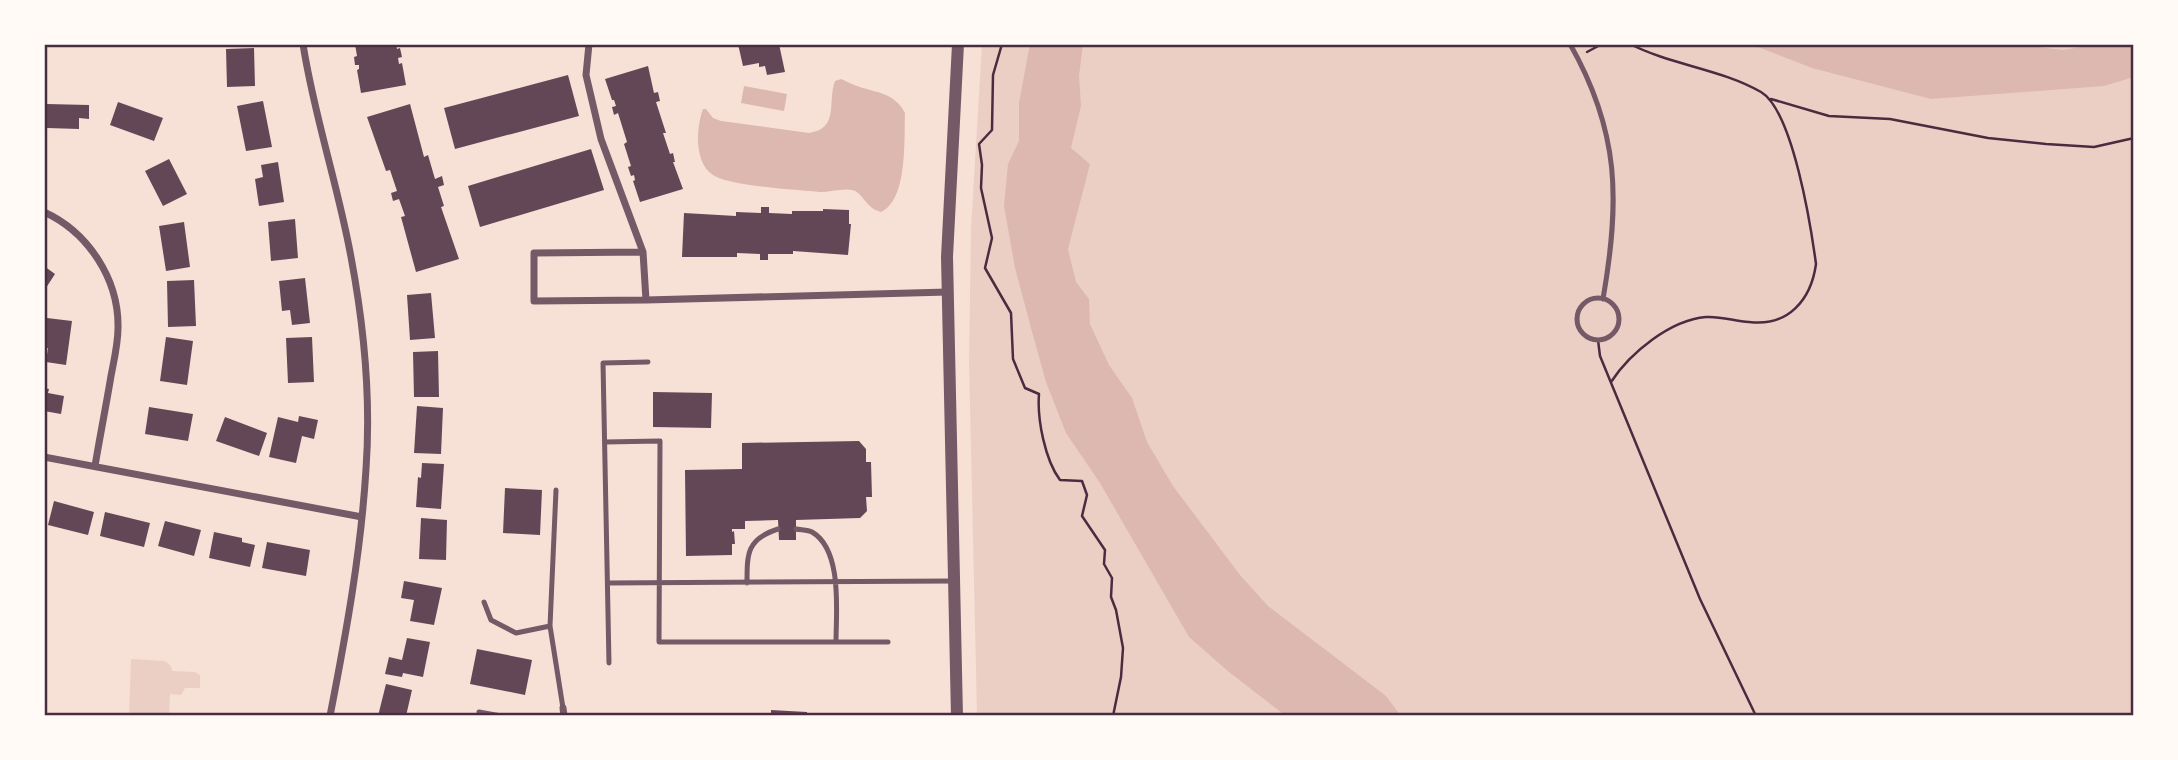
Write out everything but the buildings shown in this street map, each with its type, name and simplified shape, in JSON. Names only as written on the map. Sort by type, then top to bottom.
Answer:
[{"type":"street","points":[[303,44],[351,257],[360,318],[367,421],[367,467],[355,582],[330,716]]},
{"type":"street","points":[[589,44],[586,75],[601,139],[643,252],[646,300]]},
{"type":"street","points":[[957,716],[947,292],[958,44]]},
{"type":"street","points":[[44,212],[77,232],[89,246],[106,271],[118,313],[117,339],[95,466]]},
{"type":"street","points":[[643,252],[534,253],[534,301],[947,292]]},
{"type":"street","points":[[44,457],[362,517]]},
{"type":"lane","points":[[1570,44],[1594,91],[1610,145],[1614,191],[1613,236],[1603,299]]},
{"type":"lane","points":[[1603,299],[1615,308],[1618,322],[1611,335],[1598,340],[1586,337],[1577,326],[1578,310],[1588,300],[1603,299]]},
{"type":"lane","points":[[608,663],[603,363],[648,362]]},
{"type":"lane","points":[[605,442],[660,441],[659,642],[888,642]]},
{"type":"lane","points":[[556,490],[550,626],[564,712]]},
{"type":"lane","points":[[747,583],[747,554],[755,541],[779,529]]},
{"type":"lane","points":[[796,529],[812,532],[822,542],[832,560],[836,582],[836,642]]},
{"type":"lane","points":[[608,583],[954,581]]},
{"type":"lane","points":[[484,602],[491,620],[516,633],[550,626]]},
{"type":"lane","points":[[479,712],[501,716]]},
{"type":"path","points":[[1002,44],[993,75],[992,130],[979,144],[981,188],[992,238],[985,268],[1011,313],[1013,359],[1025,388],[1039,394],[1038,410],[1051,468],[1060,480],[1082,481],[1087,495],[1082,516],[1105,550],[1104,564],[1112,578],[1111,597],[1123,648],[1121,677],[1113,716]]},
{"type":"path","points":[[1577,57],[1602,44]]},
{"type":"path","points":[[1630,44],[1733,81],[1771,99],[1829,116],[1890,119],[1988,138],[2094,147],[2134,138]]},
{"type":"path","points":[[1611,382],[1645,346],[1684,323],[1704,317],[1768,322],[1784,318],[1808,294],[1816,264],[1800,175],[1780,113],[1771,99]]},
{"type":"path","points":[[1598,340],[1600,356],[1700,599],[1756,716]]},
{"type":"shaded area","points":[[982,44],[2134,44],[2134,716],[977,716],[969,362],[971,228]]},
{"type":"shaded area","points":[[1030,44],[1083,44],[1079,76],[1081,106],[1071,148],[1090,164],[1068,249],[1076,282],[1089,299],[1090,324],[1109,365],[1132,398],[1147,442],[1173,486],[1240,575],[1268,606],[1386,696],[1401,716],[1286,716],[1229,672],[1189,637],[1100,483],[1066,433],[1046,382],[1031,328],[1015,268],[1004,206],[1008,164],[1019,141],[1019,103]]},
{"type":"shaded area","points":[[1750,44],[2012,44],[2063,50],[2098,44],[2134,44],[2134,77],[2104,86],[1931,99],[1812,68]]},
{"type":"shaded area","points":[[841,79],[890,97],[905,113],[900,182],[890,205],[881,212],[871,207],[856,191],[845,189],[820,192],[748,185],[713,175],[702,162],[698,145],[703,109],[721,121],[809,133],[819,130],[829,120],[835,81]]},
{"type":"shaded area","points":[[744,86],[787,94],[784,111],[741,103]]},
{"type":"shaded area","points":[[131,659],[165,661],[172,671],[195,672],[200,675],[200,688],[185,688],[181,695],[170,694],[169,716],[129,716]]}]
